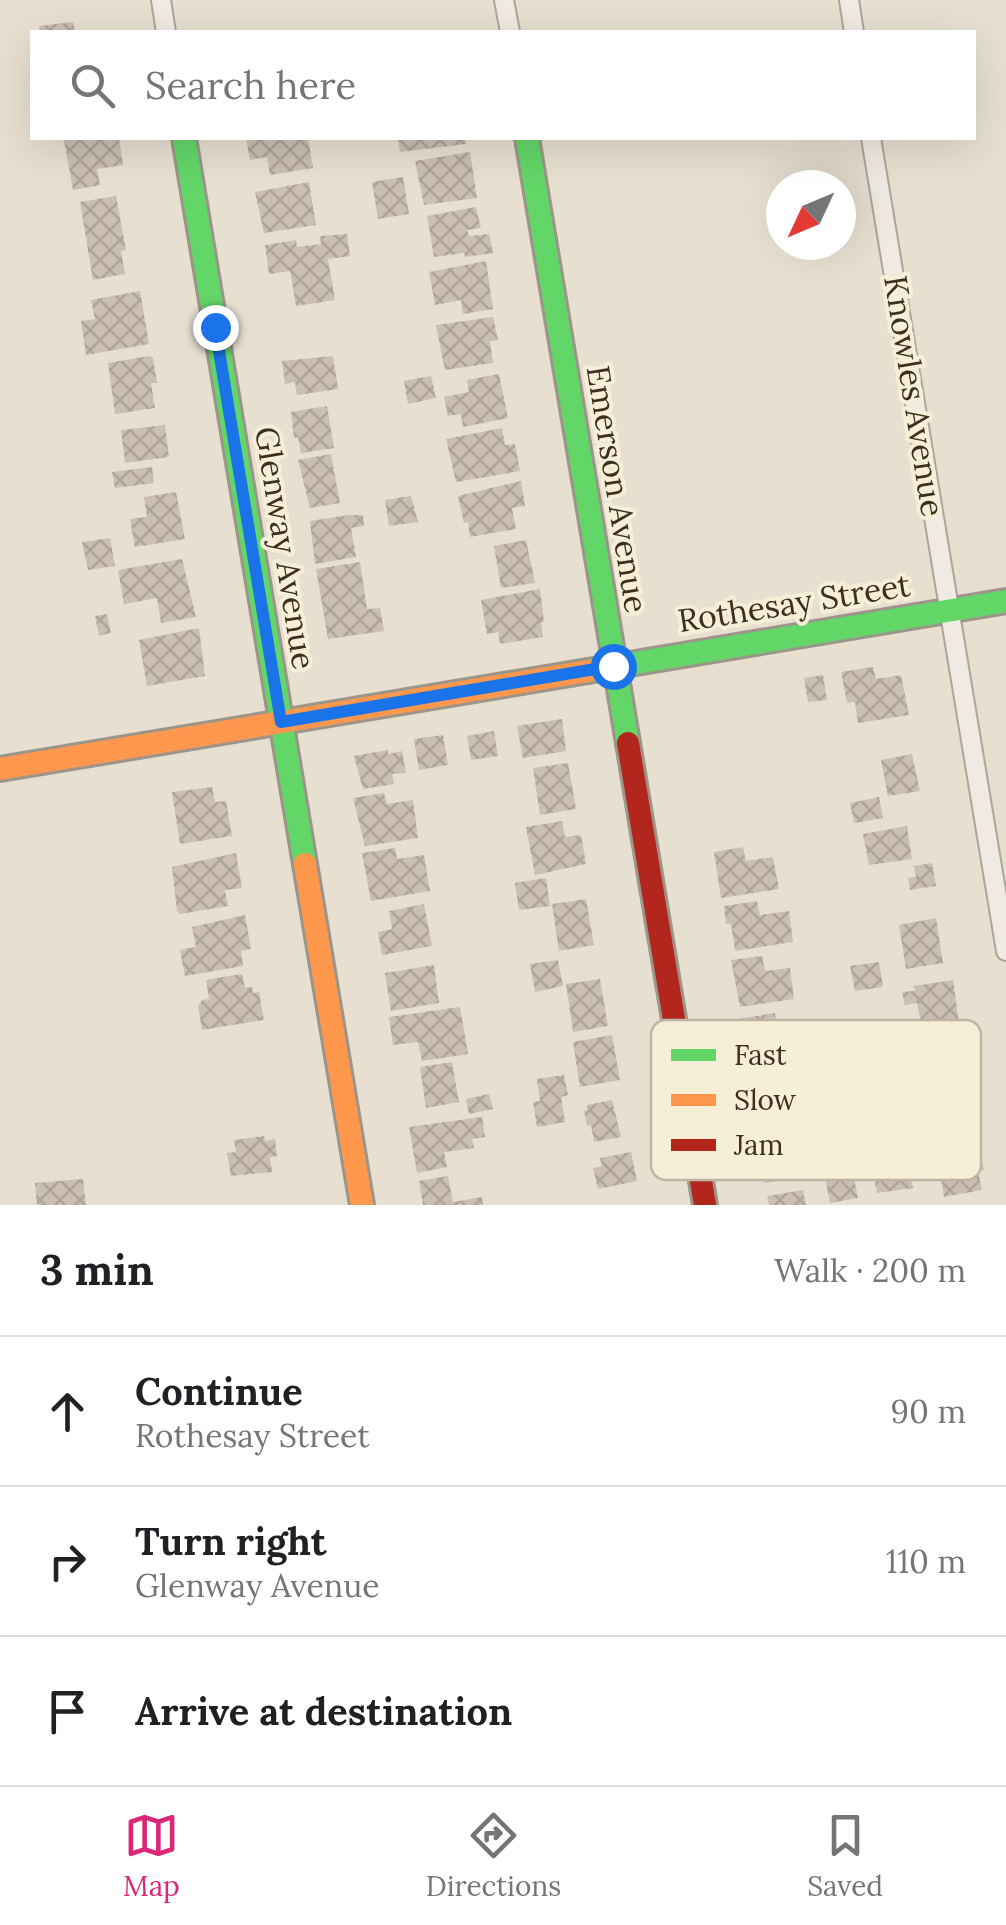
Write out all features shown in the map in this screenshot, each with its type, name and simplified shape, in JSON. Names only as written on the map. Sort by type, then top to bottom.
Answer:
[{"type":"street","points":[[161,0],[166,30]]},
{"type":"street","points":[[504,0],[510,30]]},
{"type":"street","points":[[849,0],[854,30]]},
{"type":"street","name":"Glenway Avenue","points":[[184,140],[362,1205]]},
{"type":"street","name":"Emerson Avenue","points":[[527,140],[673,1020]]},
{"type":"street","name":"Knowles Avenue","points":[[872,140],[1006,951]]},
{"type":"street","name":"Rothesay Street","points":[[0,768],[1006,602]]},
{"type":"street","name":"Emerson Avenue","points":[[700,1180],[704,1205]]},
{"type":"building","points":[[73,22],[75,30],[40,30],[39,26]]},
{"type":"building","points":[[64,140],[119,140],[123,165],[97,169],[100,185],[73,190]]},
{"type":"building","points":[[246,140],[308,140],[313,168],[270,175],[267,157],[250,160]]},
{"type":"building","points":[[398,140],[465,140],[466,144],[400,152]]},
{"type":"building","points":[[470,152],[477,198],[424,205],[415,161]]},
{"type":"building","points":[[403,177],[409,214],[378,219],[372,182]]},
{"type":"building","points":[[309,182],[316,225],[264,233],[255,192]]},
{"type":"building","points":[[116,196],[126,250],[121,251],[125,274],[93,280],[80,202]]},
{"type":"building","points":[[476,207],[481,228],[467,230],[469,236],[489,234],[493,253],[434,257],[427,216]]},
{"type":"building","points":[[347,234],[350,256],[328,259],[335,300],[296,306],[290,271],[269,274],[265,245],[296,240],[297,247],[321,244],[320,236]]},
{"type":"building","points":[[486,261],[493,309],[463,314],[461,300],[435,305],[429,272]]},
{"type":"building","points":[[140,291],[149,344],[86,355],[81,321],[95,319],[91,300]]},
{"type":"building","points":[[493,317],[498,340],[490,341],[493,363],[445,370],[436,325]]},
{"type":"building","points":[[333,356],[338,389],[297,395],[295,382],[285,384],[282,361]]},
{"type":"building","points":[[153,358],[157,383],[151,383],[155,408],[115,414],[108,363]]},
{"type":"building","points":[[499,374],[508,418],[463,427],[461,414],[448,416],[444,397],[469,392],[467,380]]},
{"type":"building","points":[[431,376],[436,398],[408,404],[404,381]]},
{"type":"building","points":[[327,406],[334,448],[301,453],[298,437],[294,438],[291,412]]},
{"type":"building","points":[[165,425],[169,457],[125,463],[121,430]]},
{"type":"building","points":[[502,428],[505,445],[515,444],[520,471],[456,482],[446,439]]},
{"type":"building","points":[[331,454],[340,503],[310,508],[298,460]]},
{"type":"building","points":[[152,467],[154,483],[115,488],[112,472]]},
{"type":"building","points":[[521,481],[525,506],[512,508],[516,529],[470,537],[458,496]]},
{"type":"building","points":[[176,492],[185,539],[135,547],[130,519],[147,517],[144,497]]},
{"type":"building","points":[[411,496],[418,522],[389,526],[385,500]]},
{"type":"building","points":[[363,515],[364,526],[351,528],[356,557],[315,564],[310,521]]},
{"type":"building","points":[[110,538],[115,566],[88,570],[82,542]]},
{"type":"building","points":[[526,540],[535,583],[501,588],[494,546]]},
{"type":"building","points":[[182,559],[196,617],[161,623],[157,598],[124,604],[118,570]]},
{"type":"building","points":[[360,562],[367,609],[380,608],[384,631],[328,639],[316,569]]},
{"type":"building","points":[[540,589],[543,637],[500,644],[498,632],[487,634],[481,600]]},
{"type":"building","points":[[107,614],[111,633],[99,636],[95,616]]},
{"type":"building","points":[[199,628],[205,676],[147,686],[139,640]]},
{"type":"building","points":[[873,667],[876,679],[901,675],[909,715],[858,723],[855,702],[847,703],[841,672]]},
{"type":"building","points":[[823,675],[827,700],[808,702],[804,678]]},
{"type":"building","points":[[562,719],[566,751],[523,758],[517,726]]},
{"type":"building","points":[[494,731],[498,756],[471,760],[467,736]]},
{"type":"building","points":[[443,735],[448,765],[419,770],[414,739]]},
{"type":"building","points":[[388,750],[388,754],[402,751],[406,773],[392,774],[394,784],[363,789],[354,756]]},
{"type":"building","points":[[912,754],[920,791],[888,796],[881,760]]},
{"type":"building","points":[[568,763],[576,809],[540,815],[533,768]]},
{"type":"building","points":[[212,787],[215,802],[226,801],[232,836],[180,844],[172,792]]},
{"type":"building","points":[[384,793],[387,804],[413,800],[418,838],[365,846],[353,798]]},
{"type":"building","points":[[879,797],[883,818],[854,823],[850,803]]},
{"type":"building","points":[[562,821],[565,837],[581,835],[586,864],[535,875],[526,827]]},
{"type":"building","points":[[907,826],[912,859],[869,865],[863,834]]},
{"type":"building","points":[[743,847],[746,861],[773,857],[779,889],[721,898],[714,852]]},
{"type":"building","points":[[395,848],[397,859],[424,855],[430,891],[371,901],[362,853]]},
{"type":"building","points":[[236,853],[242,888],[225,890],[228,906],[180,914],[172,867]]},
{"type":"building","points":[[932,863],[936,886],[910,890],[908,878],[916,877],[914,866]]},
{"type":"building","points":[[546,878],[550,906],[519,910],[515,883]]},
{"type":"building","points":[[586,899],[594,945],[559,951],[552,904]]},
{"type":"building","points":[[757,901],[760,915],[789,911],[793,942],[735,951],[724,906]]},
{"type":"building","points":[[424,904],[432,946],[382,955],[378,932],[392,929],[389,911]]},
{"type":"building","points":[[245,915],[251,949],[241,951],[243,966],[185,976],[180,950],[196,947],[192,927]]},
{"type":"building","points":[[936,918],[943,963],[906,969],[899,925]]},
{"type":"building","points":[[762,956],[765,971],[790,968],[794,999],[740,1007],[731,960]]},
{"type":"building","points":[[558,960],[563,986],[535,992],[530,964]]},
{"type":"building","points":[[879,962],[883,987],[855,991],[850,966]]},
{"type":"building","points":[[434,965],[439,1003],[391,1011],[385,973]]},
{"type":"building","points":[[242,974],[245,988],[259,992],[264,1020],[202,1030],[198,1006],[209,999],[206,980]]},
{"type":"building","points":[[600,979],[608,1026],[573,1032],[566,984]]},
{"type":"building","points":[[953,980],[959,1020],[920,1020],[917,1003],[905,1005],[902,992],[915,991],[914,986]]},
{"type":"building","points":[[460,1007],[468,1054],[422,1061],[418,1042],[393,1045],[389,1017]]},
{"type":"building","points":[[775,1013],[776,1020],[738,1020]]},
{"type":"building","points":[[612,1035],[620,1080],[580,1087],[573,1042]]},
{"type":"building","points":[[452,1062],[459,1102],[426,1108],[420,1067]]},
{"type":"building","points":[[564,1075],[568,1095],[561,1097],[565,1122],[537,1127],[533,1102],[540,1101],[537,1079]]},
{"type":"building","points":[[489,1094],[493,1109],[469,1114],[466,1099]]},
{"type":"building","points":[[612,1100],[621,1137],[594,1142],[584,1111],[588,1110],[587,1105]]},
{"type":"building","points":[[482,1117],[485,1137],[472,1139],[474,1148],[444,1152],[447,1167],[417,1173],[409,1127]]},
{"type":"building","points":[[264,1136],[265,1141],[275,1139],[277,1156],[270,1157],[272,1172],[231,1176],[227,1153],[236,1152],[234,1140]]},
{"type":"building","points":[[631,1152],[637,1181],[598,1189],[593,1168],[602,1166],[600,1158]]},
{"type":"building","points":[[448,1176],[453,1202],[482,1197],[483,1205],[423,1205],[419,1181]]},
{"type":"building","points":[[83,1179],[86,1205],[37,1205],[35,1183]]},
{"type":"building","points":[[826,1180],[854,1180],[858,1198],[830,1203]]},
{"type":"building","points":[[874,1180],[911,1180],[913,1188],[877,1193]]},
{"type":"building","points":[[941,1180],[980,1180],[982,1190],[944,1197]]},
{"type":"building","points":[[803,1190],[806,1205],[769,1205],[767,1196]]},
{"type":"traffic: fast","points":[[184,140],[305,864]]},
{"type":"traffic: fast","points":[[527,140],[628,743]]},
{"type":"traffic: fast","points":[[588,671],[1006,601]]},
{"type":"traffic: slow","points":[[0,769],[588,671]]},
{"type":"traffic: slow","points":[[305,864],[362,1205]]},
{"type":"traffic: jam","points":[[628,743],[674,1020]]},
{"type":"traffic: jam","points":[[701,1180],[705,1205]]},
{"type":"route","points":[[215,327],[281,722],[613,666]]}]
